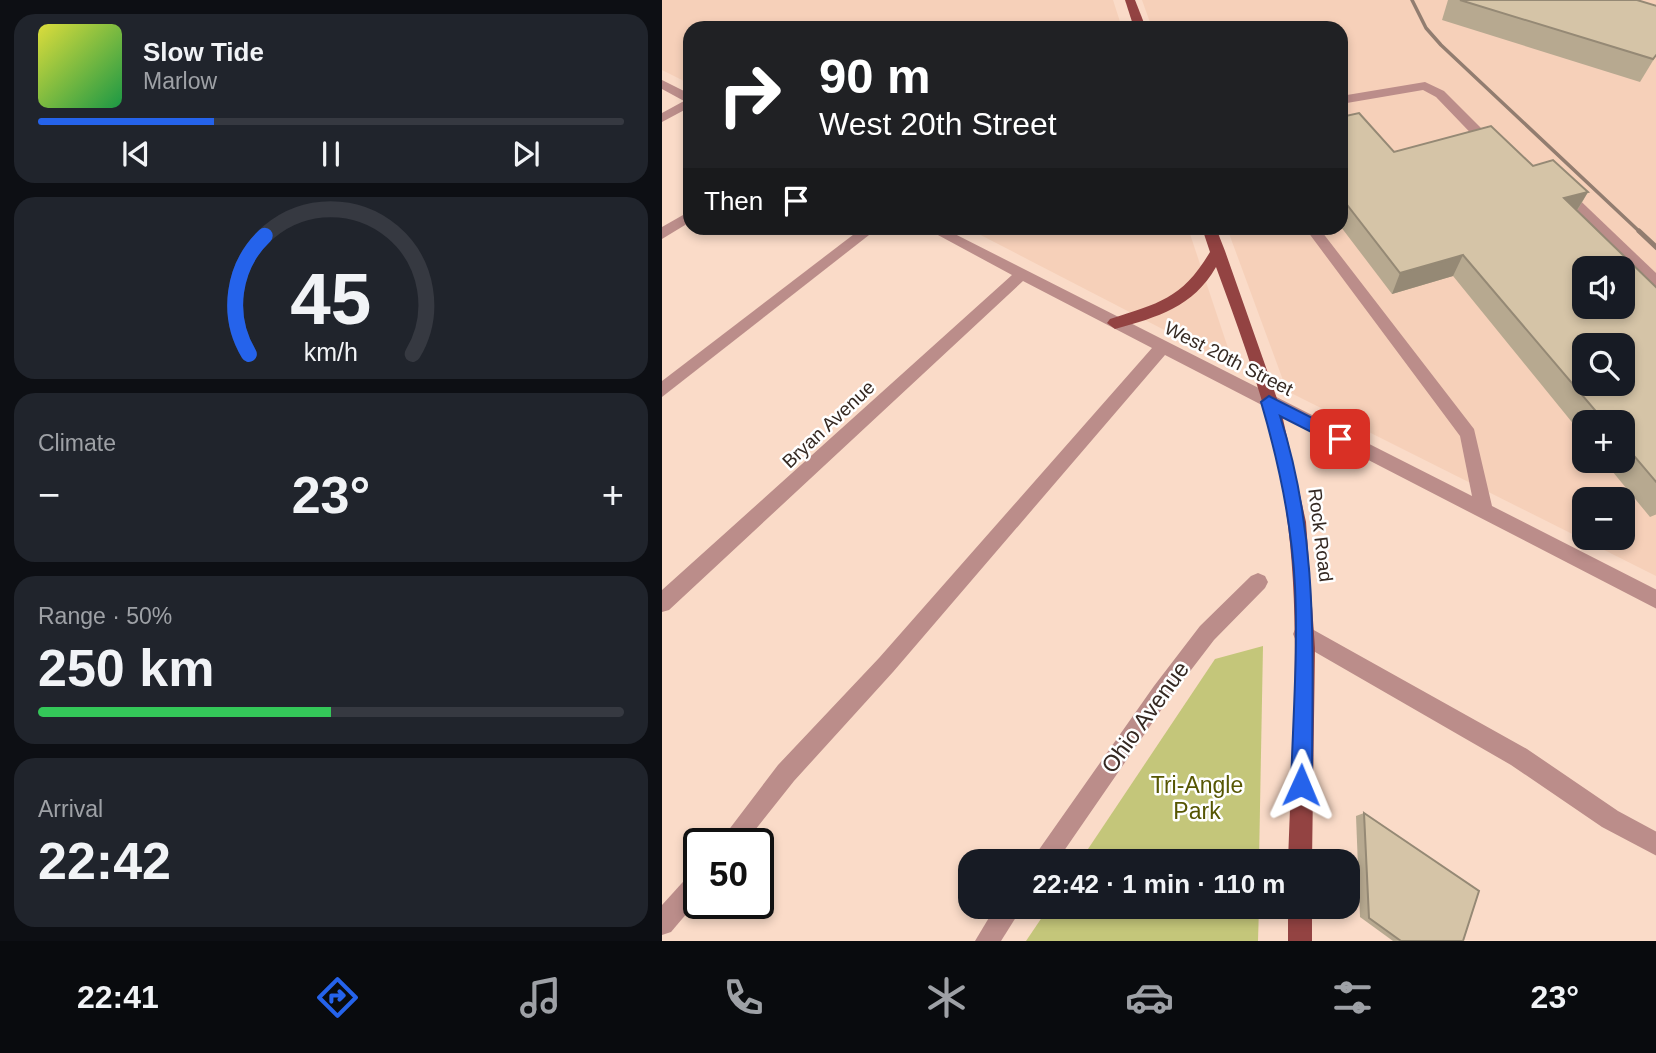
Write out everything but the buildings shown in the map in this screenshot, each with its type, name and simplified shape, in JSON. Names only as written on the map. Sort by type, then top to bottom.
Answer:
[{"type":"main road","points":[[1130,0],[1138,21]]},
{"type":"main road","name":"Rock Road","points":[[1212,235],[1269,402],[1284,453],[1297,520],[1304,588],[1300,849]]},
{"type":"main road","points":[[1115,323],[1158,312],[1184,299],[1202,281],[1218,251]]},
{"type":"main road","points":[[1300,919],[1300,941]]},
{"type":"street","points":[[662,84],[683,97]]},
{"type":"street","points":[[1348,99],[1425,86],[1440,94],[1503,155]]},
{"type":"street","points":[[662,118],[683,105]]},
{"type":"street","points":[[1553,182],[1657,283]]},
{"type":"street","points":[[662,234],[683,220]]},
{"type":"street","points":[[662,390],[862,235]]},
{"type":"street","name":"West 20th Street","points":[[945,235],[1657,600]]},
{"type":"street","points":[[1317,235],[1468,434],[1484,513]]},
{"type":"street","name":"Bryan Avenue","points":[[662,603],[1021,275]]},
{"type":"street","points":[[742,828],[786,773],[886,665],[1162,347]]},
{"type":"street","name":"Ohio Avenue","points":[[1052,849],[1207,633],[1258,582]]},
{"type":"street","points":[[1303,634],[1519,757],[1610,819],[1657,845]]},
{"type":"street","points":[[662,923],[683,899]]},
{"type":"street","points":[[987,941],[1002,919]]},
{"type":"shaded area","points":[[662,0],[1113,0],[1120,21],[683,21],[683,80],[662,70]]},
{"type":"shaded area","points":[[1142,0],[1656,0],[1656,576],[1604,550],[1635,550],[1635,487],[1572,487],[1572,534],[1287,391],[1230,235],[1348,235],[1348,21],[1150,21]]},
{"type":"shaded area","points":[[981,235],[1190,235],[1234,366]]},
{"type":"green space","name":"Tri-Angle Park","points":[[1263,646],[1259,849],[1088,849],[1215,659]]},
{"type":"green space","points":[[1041,919],[1259,919],[1258,941],[1026,941]]},
{"type":"railway","points":[[1412,0],[1426,28],[1441,45],[1641,233]]},
{"type":"railway","points":[[1639,231],[1657,248]]},
{"type":"route","points":[[1301,785],[1304,588],[1297,520],[1284,453],[1269,402],[1340,439]]}]
